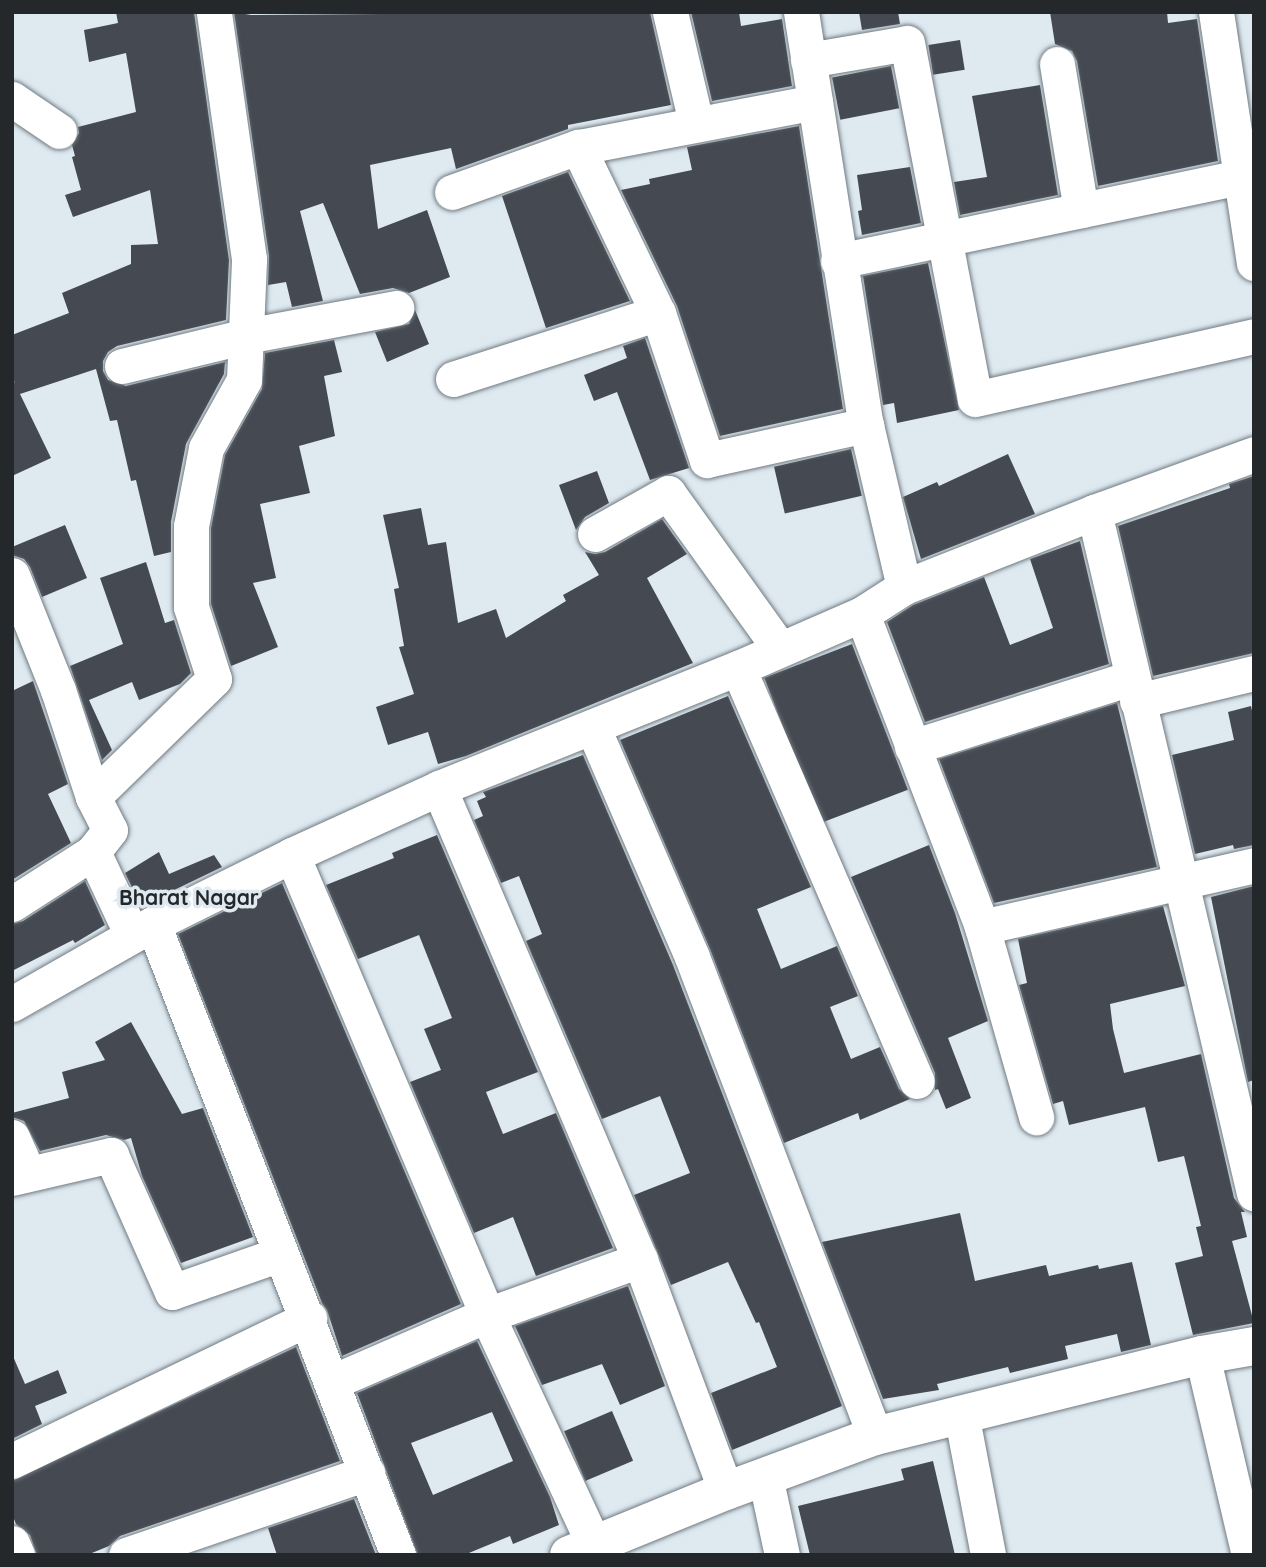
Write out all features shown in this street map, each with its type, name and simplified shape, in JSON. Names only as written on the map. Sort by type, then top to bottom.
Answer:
[{"type":"street","points":[[93,797],[214,679],[191,607],[191,526],[206,448],[244,380],[249,259],[215,12]]},
{"type":"street","points":[[670,12],[696,123]]},
{"type":"street","points":[[801,12],[838,261],[866,425],[904,587]]},
{"type":"street","points":[[1216,12],[1254,263]]},
{"type":"street","points":[[808,61],[907,43],[975,399],[1254,336]]},
{"type":"street","points":[[1057,64],[1081,210]]},
{"type":"street","points":[[12,99],[59,131]]},
{"type":"street","points":[[452,192],[578,147],[816,102]]},
{"type":"street","points":[[578,147],[658,313],[708,460]]},
{"type":"street","points":[[838,261],[1241,177]]},
{"type":"street","points":[[122,366],[246,336],[396,308]]},
{"type":"street","points":[[453,379],[658,313]]},
{"type":"street","points":[[595,534],[668,493],[708,460],[866,425]]},
{"type":"street","points":[[12,1004],[143,929],[292,855],[439,788],[738,668],[862,614],[904,587],[1094,512],[1254,454]]},
{"type":"street","points":[[668,493],[779,649]]},
{"type":"street","points":[[1094,512],[1254,1193]]},
{"type":"street","points":[[12,575],[58,690],[93,797],[110,830],[93,852],[12,904]]},
{"type":"street","points":[[862,614],[982,927],[1037,1116]]},
{"type":"street","points":[[738,668],[917,1081]]},
{"type":"street","points":[[912,747],[1134,690],[1254,673]]},
{"type":"street","points":[[593,728],[692,957],[875,1436]]},
{"type":"street","points":[[439,788],[640,1260],[726,1491]]},
{"type":"street","points":[[93,852],[143,929],[309,1318],[398,1555]]},
{"type":"street","points":[[292,855],[588,1551],[726,1491],[875,1436],[1202,1355],[1254,1346]]},
{"type":"street","points":[[982,927],[1254,865]]},
{"type":"street","points":[[12,1137],[20,1175],[111,1155],[172,1292],[280,1254]]},
{"type":"street","points":[[332,1382],[487,1315],[640,1260]]},
{"type":"street","points":[[12,1461],[309,1318]]},
{"type":"street","points":[[1202,1355],[1249,1555]]},
{"type":"street","points":[[961,1413],[988,1555]]},
{"type":"street","points":[[126,1555],[367,1473]]},
{"type":"street","points":[[765,1476],[782,1555]]},
{"type":"street","points":[[12,1542],[17,1555]]},
{"type":"building","points":[[116,12],[194,12],[229,260],[226,320],[117,346],[108,352],[103,361],[103,371],[108,380],[126,386],[225,362],[224,374],[186,444],[171,522],[171,552],[154,556],[136,480],[131,481],[117,420],[110,421],[96,369],[20,394],[51,458],[12,476],[12,377],[15,384],[12,374],[12,335],[69,313],[62,293],[131,264],[131,245],[158,244],[150,190],[73,217],[65,195],[81,190],[72,157],[75,156],[72,145],[79,133],[78,127],[136,112],[126,53],[89,62],[84,30],[118,23]]},
{"type":"building","points":[[234,12],[251,15],[650,12],[671,105],[568,125],[568,129],[456,169],[451,148],[370,165],[378,229],[427,210],[450,277],[409,293],[393,288],[360,294],[323,203],[300,211],[323,301],[292,307],[286,282],[268,285],[269,256]]},
{"type":"building","points":[[691,12],[739,12],[741,26],[782,19],[792,86],[712,101]]},
{"type":"building","points":[[859,12],[898,12],[900,24],[862,30]]},
{"type":"building","points":[[1050,12],[1167,12],[1168,23],[1197,19],[1218,161],[1098,186],[1077,61],[1072,51],[1055,44]]},
{"type":"building","points":[[960,40],[965,70],[933,75],[928,45]]},
{"type":"building","points":[[891,66],[899,108],[840,120],[832,77]]},
{"type":"building","points":[[1040,85],[1058,195],[960,215],[954,182],[987,177],[972,96]]},
{"type":"building","points":[[799,126],[843,409],[720,436],[677,306],[621,190],[650,184],[649,179],[692,170],[687,147]]},
{"type":"building","points":[[910,167],[921,223],[862,235],[857,175]]},
{"type":"building","points":[[568,172],[630,301],[546,328],[502,196]]},
{"type":"building","points":[[928,263],[959,410],[897,423],[894,403],[883,405],[863,276]]},
{"type":"building","points":[[415,310],[429,344],[387,362],[375,332],[409,324]]},
{"type":"building","points":[[645,338],[689,468],[650,480],[617,392],[594,401],[584,375],[627,358],[623,346]]},
{"type":"building","points":[[334,340],[342,372],[324,376],[335,436],[299,446],[310,493],[260,504],[276,578],[253,583],[278,647],[231,666],[211,604],[211,528],[225,455],[262,389],[265,353]]},
{"type":"building","points":[[851,449],[862,496],[785,514],[774,467]]},
{"type":"building","points":[[1008,454],[1035,514],[921,559],[903,497],[937,482],[939,486]]},
{"type":"building","points":[[597,471],[609,503],[585,517],[576,530],[559,485]]},
{"type":"building","points":[[1254,476],[1254,653],[1153,676],[1118,526],[1230,488],[1229,484]]},
{"type":"building","points":[[421,508],[428,545],[446,542],[458,623],[496,609],[506,638],[566,601],[563,595],[599,575],[585,552],[605,552],[662,519],[687,554],[647,578],[693,663],[466,756],[438,764],[428,732],[388,745],[376,707],[414,694],[399,647],[404,646],[394,589],[399,588],[383,515]]},
{"type":"building","points":[[65,525],[87,578],[42,597],[30,567],[24,559],[12,555],[12,547]]},
{"type":"building","points":[[1080,541],[1109,664],[925,722],[887,622],[913,605],[984,577],[1010,645],[1053,628],[1030,559]]},
{"type":"building","points":[[146,562],[165,623],[174,620],[191,673],[180,684],[139,700],[132,682],[89,700],[112,750],[102,760],[70,666],[123,644],[100,578]]},
{"type":"building","points":[[852,644],[908,790],[820,823],[764,678]]},
{"type":"building","points":[[33,681],[68,784],[48,794],[71,843],[12,880],[12,691]]},
{"type":"building","points":[[728,696],[811,887],[757,909],[781,969],[837,946],[858,996],[830,1007],[851,1059],[880,1047],[899,1089],[910,1099],[860,1120],[858,1113],[784,1143],[710,949],[620,740]]},
{"type":"building","points":[[1117,703],[1157,867],[994,903],[939,759]]},
{"type":"building","points":[[1251,706],[1254,720],[1254,845],[1234,849],[1233,845],[1195,854],[1172,755],[1234,740],[1228,712]]},
{"type":"building","points":[[583,755],[673,965],[842,1406],[732,1450],[711,1393],[777,1367],[759,1322],[756,1323],[728,1262],[671,1285],[634,1195],[690,1173],[660,1096],[602,1119],[526,941],[542,934],[519,876],[501,883],[474,820],[483,816],[477,801],[486,797],[483,792]]},
{"type":"building","points":[[437,835],[538,1072],[486,1092],[503,1134],[556,1113],[613,1248],[536,1276],[513,1217],[474,1233],[410,1082],[441,1070],[424,1029],[452,1018],[419,935],[358,959],[326,885],[394,858],[392,853]]},
{"type":"building","points":[[929,845],[955,913],[988,1021],[948,1038],[971,1098],[946,1109],[938,1089],[935,1090],[935,1073],[851,877]]},
{"type":"building","points":[[159,852],[169,874],[214,855],[222,867],[141,906],[125,873]]},
{"type":"building","points":[[85,881],[105,925],[75,943],[73,940],[12,971],[12,924],[23,921]]},
{"type":"building","points":[[282,883],[461,1304],[342,1356],[327,1310],[178,934]]},
{"type":"building","points":[[1254,886],[1254,1080],[1248,1082],[1211,897]]},
{"type":"building","points":[[1163,906],[1185,986],[1110,1004],[1113,1029],[1124,1073],[1201,1054],[1234,1198],[1245,1212],[1241,1212],[1247,1237],[1232,1241],[1254,1323],[1193,1335],[1175,1263],[1203,1256],[1196,1227],[1201,1226],[1184,1156],[1158,1162],[1145,1107],[1069,1125],[1063,1101],[1053,1104],[1019,985],[1027,983],[1018,939]]},
{"type":"building","points":[[131,1022],[182,1114],[203,1108],[253,1237],[181,1263],[142,1176],[131,1138],[124,1140],[106,1135],[40,1151],[24,1121],[12,1117],[12,1113],[69,1098],[62,1072],[105,1060],[95,1042]]},
{"type":"building","points":[[960,1213],[975,1281],[1046,1265],[1049,1276],[1098,1265],[1099,1269],[1132,1262],[1151,1345],[1121,1352],[1117,1334],[1065,1346],[1068,1359],[1010,1373],[1008,1367],[937,1384],[939,1390],[883,1399],[822,1242]]},
{"type":"building","points":[[628,1286],[665,1386],[620,1405],[602,1364],[542,1385],[515,1326]]},
{"type":"building","points":[[477,1341],[550,1497],[559,1525],[513,1544],[510,1536],[464,1555],[418,1555],[357,1393]],"holes":[[[492,1412],[513,1461],[433,1495],[411,1443]]]},
{"type":"building","points":[[296,1347],[340,1461],[120,1536],[109,1546],[87,1555],[37,1555],[30,1535],[16,1524],[12,1514],[12,1481]]},
{"type":"building","points":[[12,1354],[25,1384],[58,1370],[67,1393],[35,1406],[42,1424],[12,1439]]},
{"type":"building","points":[[612,1411],[633,1461],[585,1481],[564,1431]]},
{"type":"building","points":[[933,1461],[955,1555],[810,1555],[798,1506],[904,1480],[901,1469]]},
{"type":"building","points":[[354,1499],[376,1555],[277,1555],[268,1528]]},
{"type":"district","name":"Bharat Nagar","points":[[189,897]]}]
